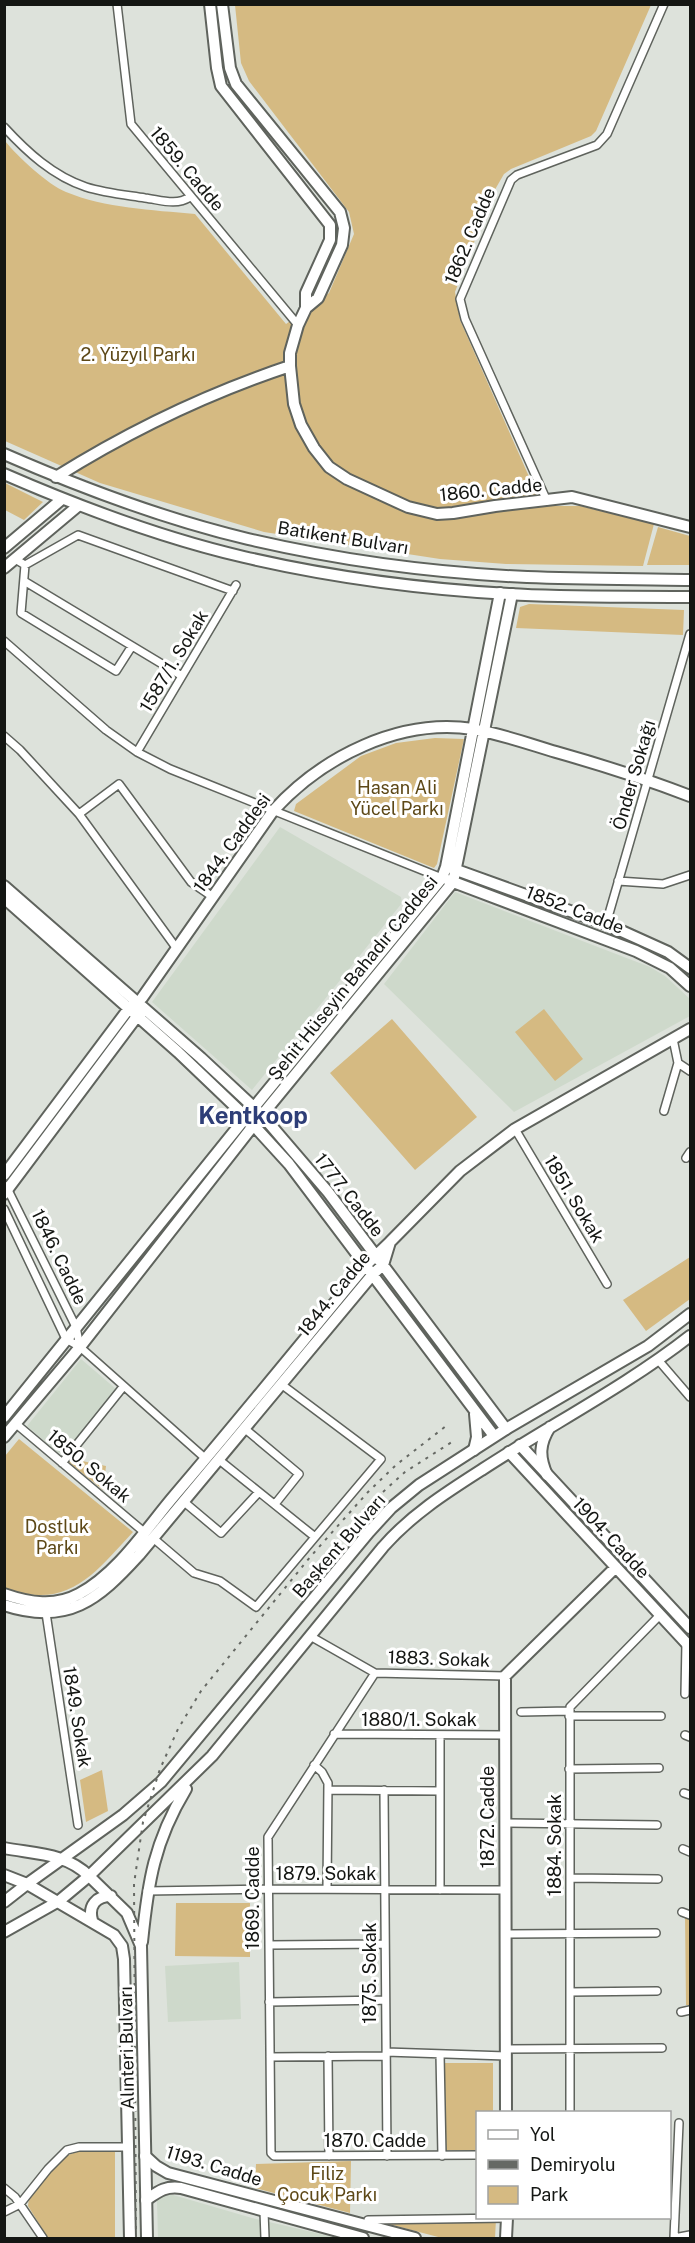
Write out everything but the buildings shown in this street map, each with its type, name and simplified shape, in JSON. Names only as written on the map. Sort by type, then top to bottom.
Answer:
[{"type":"main road","name":"1860. Cadde","points":[[210,4],[221,86],[330,225],[330,240],[306,293],[306,308]]},
{"type":"main road","name":"1860. Cadde","points":[[222,4],[230,68],[236,84],[342,217],[345,233],[342,245],[318,298],[306,308],[298,325],[293,339],[290,366],[294,404],[307,437],[329,467],[347,479],[408,507],[437,514],[561,498],[583,499],[690,526]]},
{"type":"main road","points":[[56,477],[101,448],[158,418],[238,384],[290,366]]},
{"type":"main road","name":"Batıkent Bulvarı","points":[[4,454],[86,489],[177,519],[248,539],[317,553],[397,565],[495,574],[690,580]]},
{"type":"main road","name":"Batıkent Bulvarı","points":[[4,474],[78,506],[170,537],[244,557],[314,571],[395,583],[506,594],[690,597]]},
{"type":"main road","points":[[4,548],[62,499]]},
{"type":"main road","points":[[4,568],[20,562],[60,520],[78,506]]},
{"type":"main road","name":"Şehit Hüseyin Bahadır Caddesi","points":[[5,1416],[246,1117],[258,1111],[453,882],[452,869],[506,594]]},
{"type":"main road","name":"1844. Caddesi","points":[[137,1006],[273,811],[304,782],[371,743],[398,734],[430,728],[479,730],[648,780],[690,796]]},
{"type":"main road","name":"Şehit Hüseyin Bahadır Caddesi","points":[[4,1437],[80,1347],[254,1126],[258,1111],[442,878],[452,869]]},
{"type":"main road","name":"1852. Cadde","points":[[452,869],[606,924],[668,952],[690,968]]},
{"type":"main road","name":"1852. Cadde","points":[[442,878],[636,951],[666,966],[690,986]]},
{"type":"main road","name":"1777. Cadde","points":[[4,886],[258,1111],[320,1182],[519,1445]]},
{"type":"main road","name":"1777. Cadde","points":[[4,898],[137,1006],[178,1052],[246,1117],[302,1179],[494,1436]]},
{"type":"main road","points":[[4,1175],[137,1006]]},
{"type":"main road","points":[[6,1189],[137,1006]]},
{"type":"main road","points":[[515,1129],[690,1029]]},
{"type":"main road","name":"1844. Cadde","points":[[4,1605],[27,1612],[46,1614],[63,1611],[78,1606],[122,1574],[148,1535],[212,1461],[369,1269],[379,1260],[390,1242],[460,1171],[515,1129]]},
{"type":"main road","name":"1844. Cadde","points":[[4,1594],[40,1603],[56,1602],[73,1596],[105,1575],[183,1501],[212,1461],[244,1428],[281,1384],[369,1269]]},
{"type":"main road","name":"Başkent Bulvarı","points":[[27,1884],[129,1811],[173,1769],[391,1508],[419,1485],[494,1436],[648,1346],[690,1314]]},
{"type":"main road","name":"Başkent Bulvarı","points":[[58,1901],[90,1876],[195,1775],[243,1720],[383,1547],[411,1518],[508,1452],[659,1360],[690,1336]]},
{"type":"main road","points":[[474,1410],[477,1437],[474,1450]]},
{"type":"main road","points":[[547,1475],[540,1451],[551,1426]]},
{"type":"main road","name":"1904. Cadde","points":[[494,1436],[688,1644]]},
{"type":"main road","name":"1904. Cadde","points":[[519,1445],[690,1628]]},
{"type":"main road","points":[[505,1676],[616,1567]]},
{"type":"main road","name":"1872. Cadde","points":[[505,1676],[506,2111]]},
{"type":"main road","points":[[141,1949],[151,1869],[162,1835],[195,1775]]},
{"type":"main road","points":[[4,1848],[62,1857]]},
{"type":"main road","name":"Alınteri Bulvarı","points":[[62,1857],[90,1876],[130,1917],[141,1949],[147,2238]]},
{"type":"main road","name":"Alınteri Bulvarı","points":[[4,1875],[27,1884],[92,1920],[119,1940],[123,1952],[129,2238]]},
{"type":"main road","points":[[4,1902],[27,1884]]},
{"type":"main road","points":[[92,1920],[90,1913],[95,1902],[100,1897],[111,1896]]},
{"type":"main road","points":[[4,1932],[58,1901]]},
{"type":"main road","name":"1193. Cadde","points":[[145,2156],[168,2173],[415,2238]]},
{"type":"main road","name":"1193. Cadde","points":[[146,2200],[162,2188],[170,2187],[363,2238]]},
{"type":"main road","points":[[506,2238],[507,2219]]},
{"type":"street","name":"1859. Cadde","points":[[117,4],[131,124],[298,325]]},
{"type":"street","name":"1862. Cadde","points":[[547,501],[465,319],[460,299],[511,180],[517,175],[597,145],[607,134],[664,4]]},
{"type":"street","points":[[4,127],[20,144],[45,164],[86,187],[173,202],[190,197]]},
{"type":"street","points":[[51,509],[62,510],[63,515],[60,520]]},
{"type":"street","name":"1587/1. Sokak","points":[[20,562],[78,535],[234,588],[137,752]]},
{"type":"street","points":[[20,562],[24,581],[21,613],[116,671],[132,646]]},
{"type":"street","points":[[24,581],[182,676]]},
{"type":"street","name":"Önder Sokağı","points":[[606,924],[690,634]]},
{"type":"street","points":[[4,641],[106,730],[137,752],[170,769],[442,878]]},
{"type":"street","points":[[4,736],[20,750],[79,814],[177,949]]},
{"type":"street","points":[[79,814],[119,784],[190,882],[213,897]]},
{"type":"street","points":[[618,881],[663,884],[690,875]]},
{"type":"street","points":[[664,1111],[678,1063],[673,1039]]},
{"type":"street","points":[[678,1063],[690,1071]]},
{"type":"street","name":"1851. Sokak","points":[[515,1129],[607,1284]]},
{"type":"street","name":"1846. Cadde","points":[[6,1189],[76,1327],[80,1347]]},
{"type":"street","name":"1846. Cadde","points":[[4,1209],[66,1339]]},
{"type":"street","points":[[66,1339],[80,1347],[123,1387],[212,1461],[259,1492],[315,1537],[381,1459],[281,1384]]},
{"type":"street","points":[[659,1360],[690,1397]]},
{"type":"street","points":[[62,1463],[123,1387]]},
{"type":"street","name":"1850. Sokak","points":[[15,1423],[194,1573],[220,1581],[256,1607],[315,1537]]},
{"type":"street","points":[[244,1428],[299,1474],[274,1504]]},
{"type":"street","points":[[183,1501],[221,1533],[259,1492]]},
{"type":"street","name":"1849. Sokak","points":[[46,1614],[78,1825]]},
{"type":"street","points":[[569,1713],[572,1703],[660,1615]]},
{"type":"street","name":"1883. Sokak","points":[[310,1636],[375,1672],[505,1676]]},
{"type":"street","points":[[686,1694],[688,1644]]},
{"type":"street","name":"1869. Cadde","points":[[272,2155],[268,1837],[375,1672]]},
{"type":"street","points":[[521,1712],[661,1716]]},
{"type":"street","name":"1884. Sokak","points":[[569,1713],[570,2111]]},
{"type":"street","name":"1880/1. Sokak","points":[[334,1734],[504,1735]]},
{"type":"street","points":[[440,1735],[440,1890]]},
{"type":"street","points":[[314,1765],[326,1777],[329,1790],[327,1889]]},
{"type":"street","points":[[569,1769],[659,1768]]},
{"type":"street","points":[[329,1790],[440,1791]]},
{"type":"street","name":"1875. Sokak","points":[[384,1790],[387,2156]]},
{"type":"street","points":[[505,1823],[657,1825]]},
{"type":"street","points":[[570,1878],[658,1878]]},
{"type":"street","name":"1879. Sokak","points":[[147,1891],[505,1890]]},
{"type":"street","points":[[682,1912],[690,1915]]},
{"type":"street","points":[[506,1934],[656,1933]]},
{"type":"street","points":[[269,1945],[385,1944]]},
{"type":"street","points":[[570,1992],[657,1991]]},
{"type":"street","points":[[269,2002],[386,2000]]},
{"type":"street","points":[[681,2012],[690,2010]]},
{"type":"street","points":[[270,2057],[440,2054],[570,2048],[662,2048]]},
{"type":"street","points":[[440,2054],[442,2156]]},
{"type":"street","points":[[328,2056],[329,2156]]},
{"type":"street","points":[[679,2123],[674,2238],[690,2235]]},
{"type":"street","points":[[4,2212],[20,2204],[48,2169],[67,2150],[79,2147],[128,2147]]},
{"type":"street","name":"1870. Cadde","points":[[272,2155],[476,2155]]},
{"type":"street","points":[[4,2188],[20,2204],[43,2238]]},
{"type":"street","points":[[264,2211],[265,2238]]},
{"type":"street","points":[[368,2220],[476,2218]]},
{"type":"shaded area","points":[[280,827],[401,897],[402,903],[252,1090],[152,1002]]},
{"type":"shaded area","points":[[455,892],[650,967],[665,976],[690,999],[690,1016],[514,1112],[384,984]]},
{"type":"shaded area","points":[[81,1359],[116,1389],[65,1452],[58,1453],[27,1426]]},
{"type":"shaded area","points":[[239,1962],[241,2019],[168,2022],[165,1966]]},
{"type":"shaded area","points":[[163,2192],[252,2218],[338,2238],[158,2238],[157,2201]]},
{"type":"green space","name":"2. Yüzyıl Parkı","points":[[235,5],[651,5],[596,131],[591,136],[504,174],[493,193],[455,292],[460,320],[542,506],[580,506],[654,524],[643,566],[506,564],[440,559],[264,532],[100,483],[5,441],[5,141],[33,170],[66,192],[113,205],[195,214],[286,324],[329,293],[354,234],[349,212],[249,81],[241,63]]},
{"type":"green space","points":[[5,483],[43,502],[24,520],[5,510]]},
{"type":"green space","points":[[658,527],[690,536],[690,565],[647,565]]},
{"type":"green space","points":[[529,604],[684,610],[683,635],[516,628],[520,607]]},
{"type":"green space","name":"Hasan Ali Yücel Parkı","points":[[435,738],[464,739],[437,864],[434,868],[294,811],[296,804],[361,756],[396,743]]},
{"type":"green space","points":[[544,1009],[583,1059],[555,1081],[515,1032]]},
{"type":"green space","points":[[392,1019],[477,1117],[415,1170],[330,1073]]},
{"type":"green space","points":[[690,1257],[690,1299],[646,1331],[623,1300]]},
{"type":"green space","name":"Dostluk Parkı","points":[[19,1439],[133,1532],[92,1574],[63,1591],[46,1595],[27,1594],[5,1588],[5,1456]]},
{"type":"green space","points":[[68,1458],[106,1466],[103,1490],[66,1460]]},
{"type":"green space","points":[[102,1770],[108,1811],[86,1822],[80,1780]]},
{"type":"green space","points":[[176,1903],[250,1903],[250,1957],[175,1956]]},
{"type":"green space","points":[[685,1915],[690,1917],[690,2005],[686,2005]]},
{"type":"green space","points":[[445,2063],[493,2063],[493,2111],[476,2111],[476,2150],[445,2150]]},
{"type":"green space","points":[[115,2151],[115,2238],[48,2238],[28,2206],[29,2198],[59,2159],[76,2152]]},
{"type":"green space","name":"Filiz Çocuk Parkı","points":[[351,2161],[350,2213],[255,2188],[256,2164]]},
{"type":"green space","points":[[496,2219],[495,2238],[442,2238],[381,2222]]},
{"type":"railway","points":[[136,2238],[134,1884],[143,1822],[160,1769],[178,1729],[201,1691],[311,1556],[368,1492],[396,1465],[446,1426]]},
{"type":"railway","points":[[363,1510],[405,1472],[455,1440]]},
{"type":"district","name":"Kentkoop","points":[[253,1116]]}]
